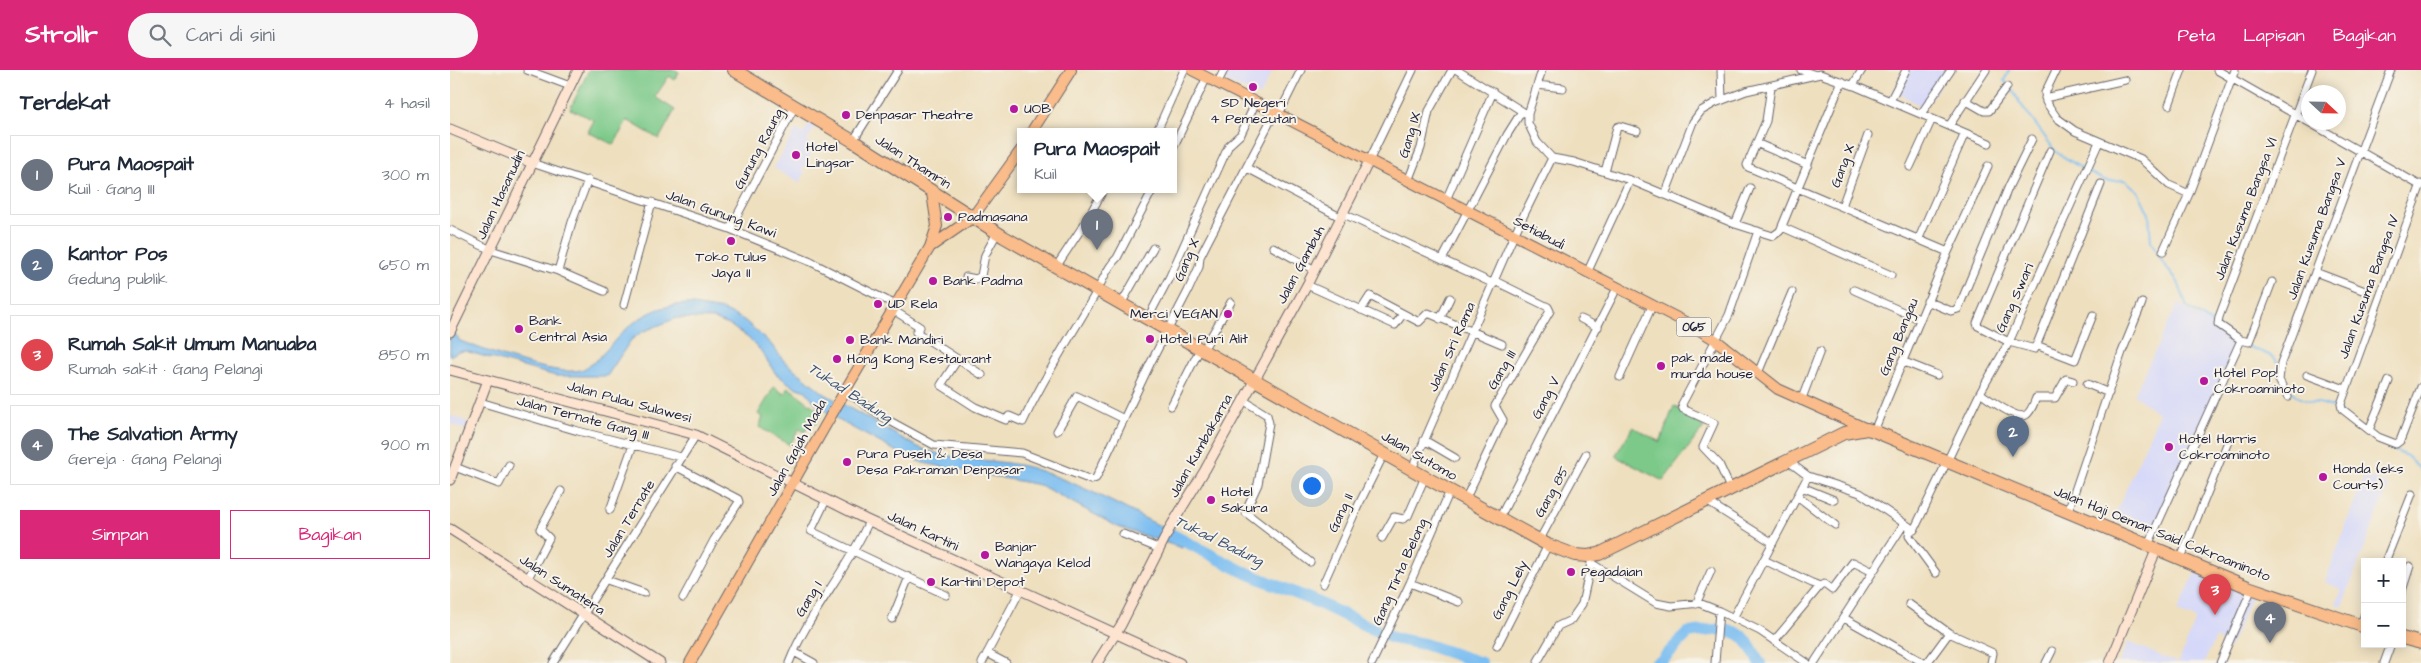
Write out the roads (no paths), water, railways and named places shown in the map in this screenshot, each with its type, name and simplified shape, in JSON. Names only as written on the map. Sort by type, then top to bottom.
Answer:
[{"type":"highway","name":"Jalan Thamrin","points":[[734,70],[853,141],[972,218]]},
{"type":"highway","name":"Jalan Sutomo","points":[[972,218],[1147,320],[1255,379],[1499,519],[1543,543],[1575,556],[1591,559]]},
{"type":"highway","points":[[1591,559],[1839,436],[1850,432],[1871,430]]},
{"type":"highway","name":"Jalan Haji Oemar Said Cokroaminoto","points":[[1871,430],[2252,588],[2361,621]]},
{"type":"highway","points":[[2406,639],[2421,643]]},
{"type":"main road","points":[[1034,128],[1071,70]]},
{"type":"main road","name":"Setiabudi","points":[[1192,70],[1467,210],[1717,341],[1778,389],[1801,401],[1871,430]]},
{"type":"main road","name":"Jalan Gajah Mada","points":[[930,247],[972,218],[1017,156]]},
{"type":"main road","name":"Jalan Gajah Mada","points":[[690,663],[844,392],[930,247],[937,226],[932,193]]},
{"type":"main road","points":[[1836,416],[1839,436]]},
{"type":"street","points":[[527,70],[570,86]]},
{"type":"street","name":"Jalan Hasanudin","points":[[453,323],[491,250],[578,70]]},
{"type":"street","points":[[853,141],[898,70]]},
{"type":"street","points":[[1159,128],[1184,70]]},
{"type":"street","points":[[1218,82],[1224,70]]},
{"type":"street","name":"Gang X","points":[[844,392],[888,420],[934,445],[1022,453],[1091,480],[1097,477],[1199,267],[1200,257],[1206,244],[1301,70]]},
{"type":"street","points":[[1369,161],[1413,70]]},
{"type":"street","name":"Gang IX","points":[[1408,181],[1422,148],[1429,111],[1452,70]]},
{"type":"street","points":[[1457,70],[1525,113],[1536,142],[1552,158],[1630,180],[1735,224],[1773,236],[1778,234],[1782,227],[1842,81]]},
{"type":"street","points":[[1442,260],[1506,135],[1525,113],[1542,70]]},
{"type":"street","points":[[1721,70],[1722,100]]},
{"type":"street","points":[[1801,70],[1816,75],[1834,77],[1989,143]]},
{"type":"street","points":[[1834,77],[1838,70]]},
{"type":"street","points":[[1853,85],[1862,70]]},
{"type":"street","points":[[1890,100],[1906,70]]},
{"type":"street","points":[[1921,114],[1951,70]]},
{"type":"street","points":[[1948,126],[1986,70]]},
{"type":"street","points":[[2056,70],[2045,93],[2045,98],[2052,112],[2066,126],[2141,159],[2169,185],[2190,194]]},
{"type":"street","points":[[2169,105],[2182,70]]},
{"type":"street","points":[[2217,70],[2421,185]]},
{"type":"street","points":[[2164,251],[2190,194],[2235,70]]},
{"type":"street","name":"Jalan Kusuma Bangsa VI","points":[[2244,341],[2222,328],[2218,321],[2312,70]]},
{"type":"street","name":"Jalan Kusuma Bangsa V","points":[[2288,397],[2279,380],[2280,366],[2391,70]]},
{"type":"street","points":[[1665,195],[1696,115],[1722,100],[1746,91],[1771,87],[1816,75]]},
{"type":"street","points":[[1177,140],[1207,78]]},
{"type":"street","points":[[2045,98],[2125,80]]},
{"type":"street","points":[[1537,85],[1563,88]]},
{"type":"street","points":[[1771,87],[1766,121],[1748,167],[1919,238],[1948,252]]},
{"type":"street","points":[[1965,100],[1984,112],[1989,112],[2007,87]]},
{"type":"street","points":[[1446,200],[1493,92]]},
{"type":"street","points":[[1147,320],[1170,276],[1229,145],[1241,134],[1256,102]]},
{"type":"street","name":"Gunung Raung","points":[[730,229],[795,106]]},
{"type":"street","points":[[1910,167],[1932,119]]},
{"type":"street","points":[[1605,172],[1617,127],[1620,126],[1637,131]]},
{"type":"street","points":[[450,129],[532,162]]},
{"type":"street","points":[[1919,238],[1964,133]]},
{"type":"street","name":"Gang X","points":[[1842,206],[1868,135]]},
{"type":"street","points":[[1926,302],[1951,311],[1958,309],[2009,186],[2032,139]]},
{"type":"street","name":"Gang Swari","points":[[1907,527],[1916,528],[1980,393],[2009,342],[2099,142]]},
{"type":"street","points":[[1756,143],[1808,165]]},
{"type":"street","points":[[2050,151],[1976,323],[1978,326],[2009,342],[2032,350],[2036,345],[2101,184]]},
{"type":"street","name":"Jalan Sri Rama","points":[[1412,469],[1514,235],[1552,158]]},
{"type":"street","name":"Jalan Gambuh","points":[[1255,379],[1315,270],[1369,161]]},
{"type":"street","name":"Jalan Gunung Kawi","points":[[532,162],[730,229],[811,262],[894,308],[920,327],[916,332],[982,375]]},
{"type":"street","name":"Gang Bangau","points":[[1871,430],[1948,252],[1988,166]]},
{"type":"street","points":[[1247,168],[1343,216],[1494,282]]},
{"type":"street","points":[[558,271],[572,222],[588,180]]},
{"type":"street","points":[[1586,273],[1630,180]]},
{"type":"street","name":"Jalan Kusuma Bangsa IV","points":[[2369,430],[2342,409],[2341,399],[2421,185]]},
{"type":"street","points":[[1735,224],[1750,188]]},
{"type":"street","points":[[1056,267],[1085,223],[1102,193]]},
{"type":"street","points":[[958,359],[941,385],[989,414],[1006,420],[1009,416],[1023,422],[1037,390],[1097,291],[1151,193]]},
{"type":"street","points":[[624,305],[652,202]]},
{"type":"street","points":[[1782,227],[1891,276]]},
{"type":"street","points":[[450,230],[491,250],[558,271],[604,291]]},
{"type":"street","points":[[1731,490],[1719,464],[1703,447],[1714,423],[1683,409],[1682,404],[1717,341],[1729,315],[1758,231]]},
{"type":"street","points":[[966,277],[976,279],[981,276],[986,255],[997,233]]},
{"type":"street","points":[[1273,247],[1315,270]]},
{"type":"street","points":[[1121,304],[1153,248]]},
{"type":"street","points":[[2315,272],[2365,291]]},
{"type":"street","name":"Gang III","points":[[1466,500],[1503,420],[1495,406],[1550,311],[1548,307],[1494,282]]},
{"type":"street","points":[[2110,663],[2152,546],[2272,282]]},
{"type":"street","points":[[1307,285],[1395,325],[1403,314]]},
{"type":"street","name":"Gang V","points":[[1499,519],[1617,288]]},
{"type":"street","points":[[1854,290],[1919,319]]},
{"type":"street","points":[[1758,373],[1792,292]]},
{"type":"street","points":[[1361,310],[1370,296],[1419,322],[1428,313],[1502,344]]},
{"type":"street","points":[[1440,319],[1450,298]]},
{"type":"street","points":[[1171,406],[1231,302]]},
{"type":"street","points":[[2068,511],[2142,303]]},
{"type":"street","points":[[1620,376],[1652,306]]},
{"type":"street","points":[[2036,345],[2075,360],[2093,315]]},
{"type":"street","points":[[1581,319],[1598,327]]},
{"type":"street","points":[[1801,401],[1820,351]]},
{"type":"street","points":[[1902,361],[1937,375]]},
{"type":"street","name":"Jalan Pulau Sulawesi","points":[[450,370],[696,434],[793,484]]},
{"type":"street","points":[[2307,375],[2345,389]]},
{"type":"street","name":"Jalan Kumbakarna","points":[[1097,663],[1171,526],[1205,470],[1255,379]]},
{"type":"street","points":[[1980,393],[2016,415],[2024,416],[2028,414],[2036,398],[2055,398],[2066,379],[2073,382]]},
{"type":"street","points":[[450,480],[488,380]]},
{"type":"street","points":[[2389,380],[2369,430],[2385,441],[2398,443],[2421,387]]},
{"type":"street","points":[[2086,384],[2109,392]]},
{"type":"street","points":[[1057,431],[1077,396],[1124,419]]},
{"type":"street","points":[[1243,400],[1267,415],[1269,423],[1258,484],[1245,512],[1310,562]]},
{"type":"street","name":"Jalan Ternate Gang III","points":[[480,402],[681,457]]},
{"type":"street","name":"Jalan Ternate","points":[[553,663],[696,434]]},
{"type":"street","points":[[2181,558],[2229,439]]},
{"type":"street","points":[[1424,440],[1455,458]]},
{"type":"street","points":[[610,510],[633,445]]},
{"type":"street","name":"Gang II","points":[[1323,584],[1357,508],[1384,454]]},
{"type":"street","name":"Gang 85","points":[[1543,543],[1586,454]]},
{"type":"street","points":[[1788,461],[1808,476],[1856,491],[1907,527],[1909,536],[1936,573]]},
{"type":"street","points":[[455,467],[499,484],[509,465]]},
{"type":"street","points":[[675,466],[738,499],[739,502],[714,540],[683,598]]},
{"type":"street","points":[[1733,618],[1808,476]]},
{"type":"street","points":[[1382,538],[1394,517],[1403,519],[1408,516],[1425,477]]},
{"type":"street","name":"Jalan Kartini","points":[[793,484],[1020,591],[1115,632],[1180,663]]},
{"type":"street","points":[[1802,487],[1834,500]]},
{"type":"street","points":[[527,580],[549,538],[540,529],[561,491]]},
{"type":"street","name":"Gang Tirta Belong","points":[[1372,663],[1410,583],[1450,491]]},
{"type":"street","points":[[2387,558],[2412,494]]},
{"type":"street","points":[[1797,496],[1835,525]]},
{"type":"street","points":[[826,500],[811,531],[946,595]]},
{"type":"street","points":[[1708,502],[1773,543]]},
{"type":"street","name":"Gang I","points":[[789,663],[832,584],[855,551],[869,521]]},
{"type":"street","points":[[1814,663],[1874,572],[1907,527]]},
{"type":"street","name":"Jalan Sumatera","points":[[450,530],[582,616],[660,663]]},
{"type":"street","points":[[1123,534],[1161,546]]},
{"type":"street","name":"Gang Lely","points":[[1497,646],[1543,543]]},
{"type":"street","points":[[1538,661],[1558,626],[1571,620],[1582,604],[1591,559],[1656,603],[1671,606],[1696,604],[1718,614],[1733,618],[1774,641],[1807,663]]},
{"type":"street","points":[[1764,560],[1820,586],[1824,584],[1833,590],[1853,562],[1874,572]]},
{"type":"street","points":[[2406,578],[2410,566]]},
{"type":"street","points":[[1696,604],[1711,571]]},
{"type":"street","points":[[892,619],[909,577]]},
{"type":"street","points":[[606,580],[644,593]]},
{"type":"street","points":[[1410,583],[1459,602]]},
{"type":"street","points":[[1774,641],[1820,586]]},
{"type":"street","points":[[2220,663],[2252,588]]},
{"type":"street","points":[[982,663],[1020,591]]},
{"type":"street","points":[[1909,604],[1949,633],[1993,653],[1991,663]]},
{"type":"street","points":[[1715,663],[1718,614]]},
{"type":"street","points":[[1844,618],[1924,663]]},
{"type":"street","points":[[1928,663],[1949,633]]},
{"type":"street","points":[[2384,663],[2390,648]]},
{"type":"street","points":[[2046,663],[2052,651]]},
{"type":"street","points":[[794,652],[814,663]]},
{"type":"street","points":[[988,653],[1006,663]]},
{"type":"water","name":"Tukad Badung","points":[[687,304],[723,310],[744,320],[770,343],[784,361],[825,394],[916,446],[960,458],[1020,465],[1035,469],[1074,484],[1187,539],[1182,548],[1118,527],[1040,485],[923,463],[901,454],[840,421],[817,405],[806,391],[794,387],[775,373],[761,351],[747,337],[731,326],[714,319],[677,318],[642,332],[631,340],[607,376],[556,376],[465,351],[457,352],[450,356],[450,332],[456,335],[460,341],[538,367],[569,371],[581,370],[593,363],[626,329],[644,316],[664,307]]},
{"type":"waterway","points":[[2009,70],[2004,81],[2011,87],[2020,103],[2056,152],[2084,170]]},
{"type":"waterway","points":[[2088,172],[2107,181],[2125,180],[2138,191],[2149,214],[2151,242],[2165,266],[2178,282],[2187,307],[2215,325]]},
{"type":"waterway","points":[[2244,343],[2274,357],[2279,365]]},
{"type":"waterway","points":[[2283,374],[2288,386],[2300,398],[2324,404],[2341,412]]},
{"type":"waterway","points":[[2368,433],[2389,448],[2407,456],[2421,470]]},
{"type":"waterway","name":"Tukad Badung","points":[[1171,534],[1242,571],[1319,603],[1392,638],[1424,644],[1481,663]]},
{"type":"waterway","name":"Tukad Badung","points":[[1656,663],[1662,660],[1688,633],[1710,630],[1726,630],[1740,634],[1747,641],[1760,663]]},
{"type":"place","name":"SD Negeri 4 Pemecutan","points":[[1253,87]]},
{"type":"place","name":"UOB","points":[[1014,109]]},
{"type":"place","name":"Denpasar Theatre","points":[[846,115]]},
{"type":"place","name":"Hotel Lingsar","points":[[796,155]]},
{"type":"place","name":"Padmasana","points":[[948,217]]},
{"type":"place","name":"Toko Tulus Jaya II","points":[[731,241]]},
{"type":"place","name":"Pura Maospait","points":[[1097,250]]},
{"type":"place","name":"Bank Padma","points":[[933,281]]},
{"type":"place","name":"UD Rela","points":[[878,304]]},
{"type":"place","name":"Merci VEGAN","points":[[1228,314]]},
{"type":"place","name":"Bank Central Asia","points":[[519,329]]},
{"type":"place","name":"Hotel Puri Alit","points":[[1150,339]]},
{"type":"place","name":"Bank Mandiri","points":[[850,340]]},
{"type":"place","name":"Hong Kong Restaurant","points":[[837,359]]},
{"type":"place","name":"pak made murda house","points":[[1661,366]]},
{"type":"place","name":"Hotel Pop! Cokroaminoto","points":[[2204,381]]},
{"type":"place","name":"Hotel Harris Cokroaminoto","points":[[2169,447]]},
{"type":"place","name":"Kantor Pos","points":[[2013,457]]},
{"type":"place","name":"Pura Puseh & Desa Desa Pakraman Denpasar","points":[[847,462]]},
{"type":"place","name":"Honda (eks Courts)","points":[[2323,477]]},
{"type":"place","name":"Hotel Sakura","points":[[1211,500]]},
{"type":"place","name":"Banjar Wangaya Kelod","points":[[985,555]]},
{"type":"place","name":"Pegadaian","points":[[1571,572]]},
{"type":"place","name":"Kartini Depot","points":[[931,582]]},
{"type":"place","name":"Rumah Sakit Umum Manuaba","points":[[2215,615]]},
{"type":"place","name":"The Salvation Army","points":[[2270,643]]}]
